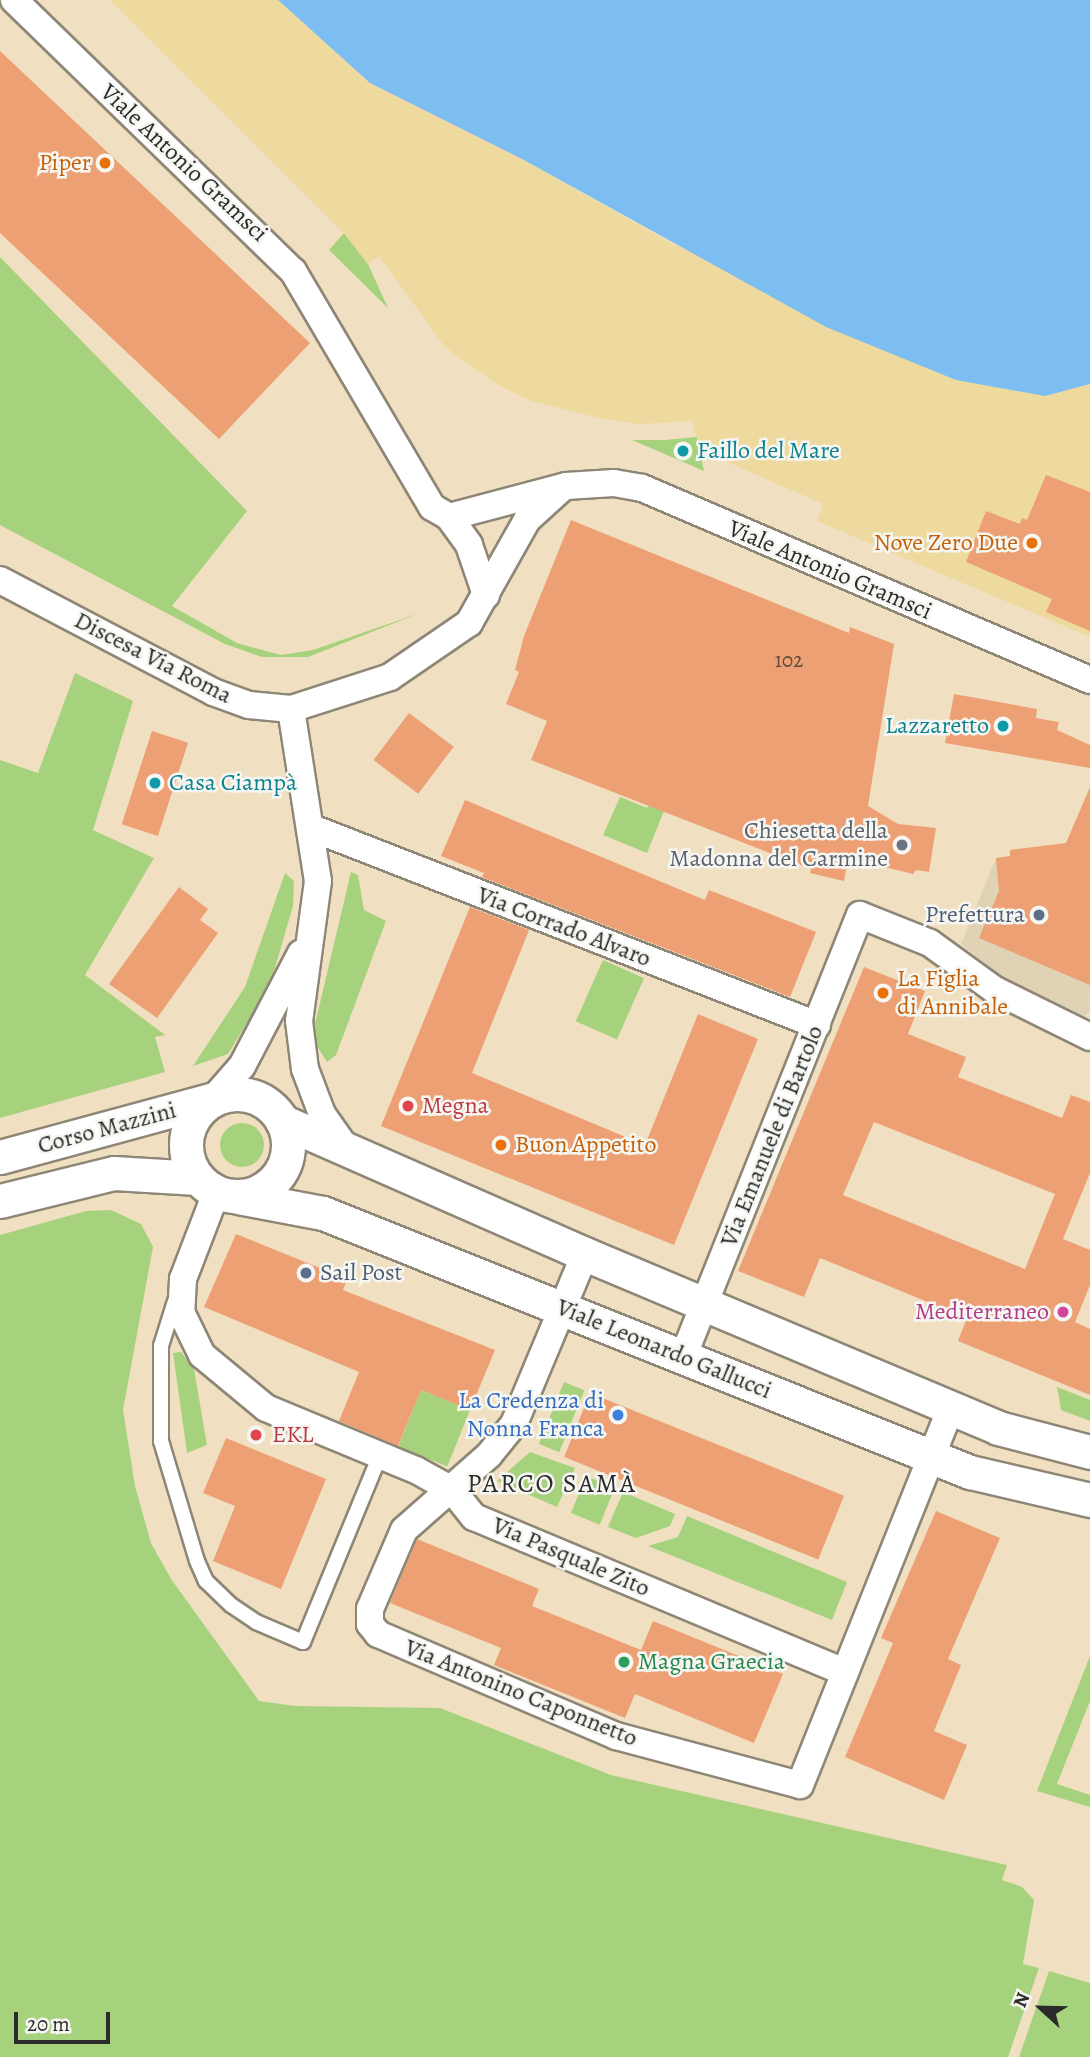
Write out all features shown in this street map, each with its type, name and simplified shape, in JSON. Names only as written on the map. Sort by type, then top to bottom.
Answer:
[{"type":"street","name":"Viale Antonio Gramsci","points":[[14,0],[276,250],[337,339],[421,492],[432,507],[449,517],[470,545],[486,595]]},
{"type":"street","name":"Viale Antonio Gramsci","points":[[449,517],[566,486],[614,483],[667,497],[1090,680]]},
{"type":"street","name":"Discesa Via Roma","points":[[0,580],[213,692],[249,705],[291,709],[390,677],[469,623],[527,520],[566,486]]},
{"type":"street","points":[[291,709],[312,828],[318,881],[299,1021],[305,1069],[322,1114],[349,1153]]},
{"type":"street","name":"Via Corrado Alvaro","points":[[312,828],[817,1025]]},
{"type":"street","name":"Via Emanuele di Bartolo","points":[[683,1357],[860,915],[930,943],[995,990],[1090,1037]]},
{"type":"street","points":[[213,1099],[249,1095],[269,1105],[282,1121],[288,1143],[281,1171],[261,1190],[217,1189],[189,1165],[186,1136],[192,1119],[242,1066],[310,933]]},
{"type":"street","name":"Corso Mazzini","points":[[0,1157],[213,1099]]},
{"type":"street","points":[[282,1121],[349,1153],[705,1306],[998,1428],[1090,1452]]},
{"type":"street","name":"Corso Mazzini","points":[[0,1201],[114,1173],[217,1189]]},
{"type":"street","name":"Via Pasquale Zito","points":[[217,1189],[183,1279],[181,1312],[202,1355],[219,1372],[266,1408],[380,1455],[452,1490],[474,1517],[845,1672]]},
{"type":"street","name":"Viale Leonardo Gallucci","points":[[217,1189],[323,1213],[970,1472],[1090,1500]]},
{"type":"street","points":[[452,1490],[489,1455],[514,1424],[565,1309],[585,1254]]},
{"type":"street","points":[[845,1672],[951,1408]]},
{"type":"street","name":"Via Antonino Caponnetto","points":[[452,1490],[415,1516],[404,1530],[370,1609],[370,1624],[378,1634],[616,1736],[800,1785],[845,1672]]},
{"type":"lane","points":[[183,1279],[161,1346],[161,1441],[197,1561],[206,1581],[231,1605],[256,1622],[303,1642],[380,1455]]},
{"type":"shaded area","name":"Prefettura","points":[[1058,844],[1066,873],[1090,883],[1090,1011],[1082,1018],[1000,976],[961,944],[996,858],[1010,856],[1010,850]]},
{"type":"green space","points":[[344,233],[368,264],[388,308],[329,250]]},
{"type":"green space","points":[[0,257],[247,511],[172,606],[237,643],[281,655],[313,650],[420,613],[308,657],[262,657],[225,644],[0,525]]},
{"type":"green space","points":[[697,437],[704,471],[632,440],[664,440]]},
{"type":"green space","points":[[75,673],[133,701],[93,830],[154,858],[85,975],[165,1035],[155,1037],[165,1072],[0,1118],[0,760],[38,773]]},
{"type":"green space","points":[[657,785],[672,791],[647,853],[603,835],[620,797],[647,808]]},
{"type":"green space","points":[[351,872],[358,875],[364,910],[386,921],[336,1055],[327,1062],[317,1046],[315,1024]]},
{"type":"green space","points":[[285,873],[294,881],[293,906],[270,985],[228,1054],[193,1066],[245,987]]},
{"type":"green space","points":[[603,960],[644,978],[617,1040],[576,1021]]},
{"type":"green space","points":[[242,1123],[257,1130],[264,1145],[257,1160],[242,1167],[227,1160],[220,1145],[227,1130]]},
{"type":"green space","points":[[111,1210],[141,1224],[153,1247],[123,1410],[135,1486],[151,1543],[171,1579],[259,1701],[295,1706],[440,1708],[611,1775],[1007,1865],[1002,1880],[1022,1887],[1034,1900],[1023,1964],[1039,1968],[1008,2057],[0,2057],[0,1235],[86,1211]]},
{"type":"green space","points":[[181,1352],[194,1369],[207,1445],[187,1453],[173,1353]]},
{"type":"green space","points":[[564,1382],[584,1390],[559,1452],[539,1444]]},
{"type":"green space","points":[[1057,1387],[1090,1400],[1090,1421],[1061,1410]]},
{"type":"green space","points":[[421,1390],[470,1410],[447,1466],[398,1447]]},
{"type":"green space","points":[[530,1452],[575,1468],[557,1507],[497,1481]]},
{"type":"green space","points":[[586,1476],[615,1488],[600,1525],[571,1513]]},
{"type":"green space","points":[[623,1492],[675,1514],[670,1526],[636,1538],[608,1527]]},
{"type":"green space","points":[[687,1516],[847,1582],[832,1620],[648,1546],[678,1537]]},
{"type":"green space","points":[[1090,1656],[1090,1701],[1057,1784],[1090,1795],[1090,1807],[1037,1791]]},
{"type":"green space","points":[[1049,1971],[1090,1983],[1090,2057],[1019,2057]]},
{"type":"sand","points":[[110,0],[278,0],[370,83],[524,160],[670,243],[1045,396],[1090,384],[1090,637],[817,521],[823,504],[700,450],[692,421],[640,424],[598,418],[532,401],[498,385],[445,347],[379,256],[368,264],[344,233]]},
{"type":"water","points":[[278,0],[1090,0],[1090,384],[1045,396],[956,380],[826,327],[524,160],[370,83]]},
{"type":"building","points":[[0,51],[310,343],[219,439],[0,233]]},
{"type":"building","name":"Nove Zero Due","points":[[1046,475],[1090,492],[1090,631],[1046,612],[1052,599],[966,562],[986,511],[1020,524],[1022,518],[1027,520]]},
{"type":"building","points":[[571,520],[849,633],[850,627],[894,644],[868,806],[898,824],[936,828],[929,872],[916,870],[913,874],[848,858],[844,881],[810,873],[811,869],[531,760],[547,721],[506,704],[519,672],[515,670],[524,636]]},
{"type":"building","name":"Lazzaretto","points":[[954,694],[1037,709],[1036,718],[1059,722],[1057,730],[1090,745],[1090,768],[945,743]]},
{"type":"building","points":[[409,713],[454,747],[418,794],[373,760]]},
{"type":"building","name":"Casa Ciampà","points":[[152,731],[188,743],[158,836],[122,824]]},
{"type":"building","name":"Prefettura","points":[[1090,787],[1090,985],[979,938],[999,891],[996,858],[1010,856],[1010,850],[1066,843]]},
{"type":"building","points":[[465,800],[705,900],[709,890],[816,932],[790,997],[482,877],[484,873],[441,856]]},
{"type":"building","points":[[179,887],[208,909],[200,920],[218,933],[157,1018],[109,984]]},
{"type":"building","points":[[470,907],[529,930],[472,1073],[645,1145],[698,1014],[758,1039],[674,1245],[381,1126]]},
{"type":"building","points":[[864,967],[925,991],[908,1034],[966,1057],[958,1077],[1062,1118],[1071,1095],[1090,1102],[1090,1173],[1063,1239],[1090,1250],[1090,1285],[1075,1322],[1090,1329],[1090,1395],[958,1341],[967,1318],[820,1258],[804,1297],[738,1271]],"holes":[[[874,1122],[1055,1194],[1025,1269],[843,1195]]]},
{"type":"building","points":[[236,1234],[347,1279],[343,1290],[495,1350],[470,1410],[421,1390],[398,1446],[339,1421],[359,1372],[204,1307]]},
{"type":"building","points":[[590,1393],[844,1496],[818,1560],[564,1457]]},
{"type":"building","points":[[226,1438],[326,1479],[281,1589],[213,1561],[235,1506],[203,1493]]},
{"type":"building","points":[[936,1511],[1000,1538],[948,1659],[961,1665],[934,1731],[967,1745],[944,1800],[845,1757],[893,1643],[881,1638]]},
{"type":"building","points":[[417,1539],[539,1589],[532,1606],[641,1650],[653,1621],[783,1674],[754,1743],[635,1694],[625,1718],[494,1665],[501,1648],[390,1603]]},
{"type":"place","name":"Piper","points":[[105,163]]},
{"type":"place","name":"Faillo del Mare","points":[[683,451]]},
{"type":"place","name":"Nove Zero Due","points":[[1032,543]]},
{"type":"place","name":"Lazzaretto","points":[[1003,726]]},
{"type":"place","name":"Casa Ciampà","points":[[155,783]]},
{"type":"place","name":"Chiesetta della Madonna del Carmine","points":[[902,845]]},
{"type":"place","name":"Prefettura","points":[[1039,915]]},
{"type":"place","name":"La Figlia di Annibale","points":[[883,993]]},
{"type":"place","name":"Megna","points":[[408,1106]]},
{"type":"place","name":"Buon Appetito","points":[[501,1145]]},
{"type":"place","name":"Sail Post","points":[[306,1273]]},
{"type":"place","name":"Mediterraneo","points":[[1063,1312]]},
{"type":"place","name":"La Credenza di Nonna Franca","points":[[618,1415]]},
{"type":"place","name":"EKL","points":[[256,1435]]},
{"type":"place","name":"Magna Graecia","points":[[624,1662]]},
{"type":"district","name":"PARCO SAMÀ","points":[[552,1484]]}]
